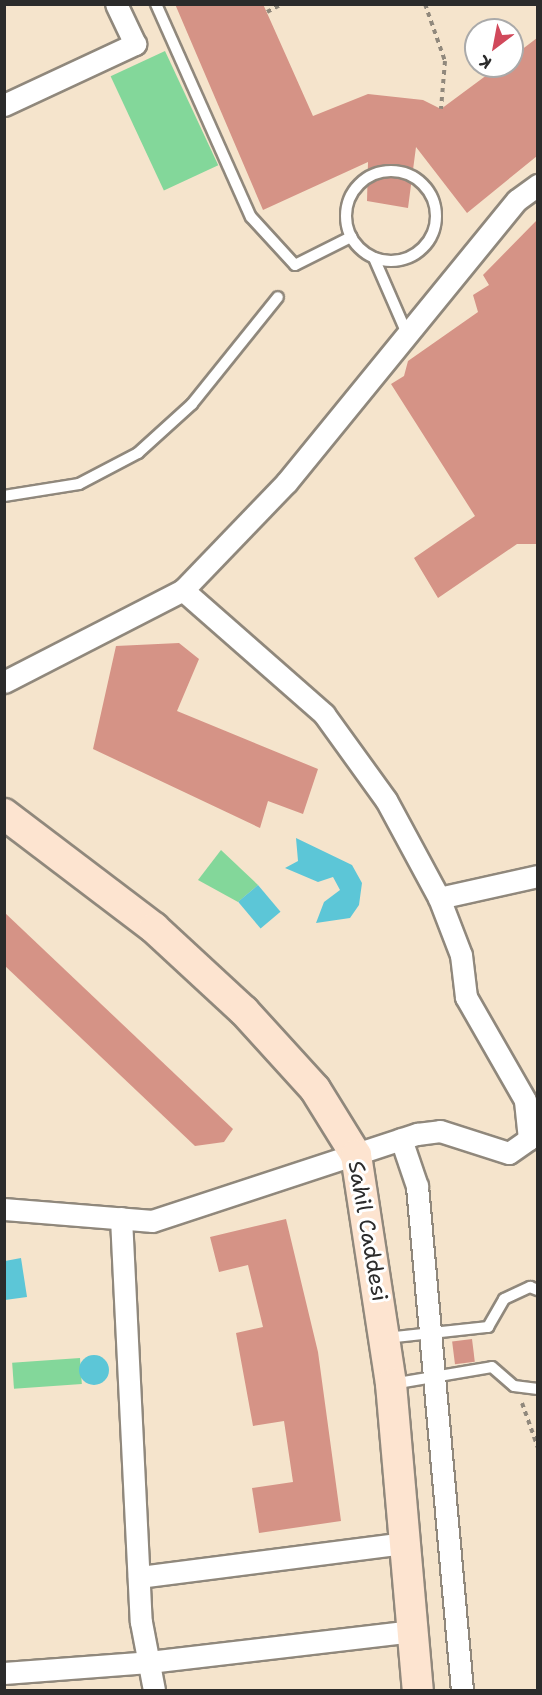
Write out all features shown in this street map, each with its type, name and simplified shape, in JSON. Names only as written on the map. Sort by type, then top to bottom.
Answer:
[{"type":"main road","name":"Sahil Caddesi","points":[[4,814],[154,928],[244,1011],[315,1089],[356,1155],[392,1384],[403,1543],[418,1690]]},
{"type":"street","points":[[4,105],[135,44],[116,4]]},
{"type":"street","points":[[4,682],[183,590],[286,483],[517,200],[537,186]]},
{"type":"street","points":[[4,1209],[152,1221],[401,1139],[440,1131],[509,1153],[529,1139],[525,1100],[466,997],[461,955],[439,898],[386,800],[324,714],[183,590]]},
{"type":"street","points":[[439,898],[537,876]]},
{"type":"street","points":[[401,1139],[417,1186],[462,1690]]},
{"type":"street","points":[[121,1218],[139,1577],[154,1690]]},
{"type":"street","points":[[139,1577],[403,1543]]},
{"type":"street","points":[[4,1673],[149,1662],[411,1631]]},
{"type":"lane","points":[[156,4],[251,217],[295,265],[351,237]]},
{"type":"lane","points":[[374,258],[402,260],[415,254],[433,233],[435,205],[420,182],[392,171],[362,180],[346,207],[351,237],[374,258],[407,334]]},
{"type":"lane","points":[[4,495],[79,484],[138,453],[192,404],[278,297]]},
{"type":"lane","points":[[386,1338],[488,1328],[504,1299],[530,1287],[537,1290]]},
{"type":"lane","points":[[392,1384],[492,1366],[514,1386],[537,1389]]},
{"type":"path","points":[[267,12],[282,4]]},
{"type":"path","points":[[425,4],[445,61],[441,109]]},
{"type":"path","points":[[514,1386],[537,1448]]},
{"type":"green space","points":[[165,51],[218,165],[164,191],[111,76]]},
{"type":"green space","points":[[221,850],[258,885],[238,902],[198,880]]},
{"type":"green space","points":[[80,1358],[82,1384],[14,1389],[12,1363]]},
{"type":"water","points":[[296,838],[352,865],[362,883],[359,905],[350,918],[316,923],[324,902],[340,890],[333,877],[318,882],[285,868],[298,861]]},
{"type":"water","points":[[258,885],[280,912],[261,929],[238,902]]},
{"type":"water","points":[[21,1258],[27,1297],[5,1300],[5,1261]]},
{"type":"water","points":[[94,1355],[100,1356],[108,1364],[108,1376],[100,1384],[94,1385],[88,1384],[80,1376],[79,1370],[80,1364],[88,1356]]},
{"type":"building","points":[[175,4],[263,4],[313,116],[368,94],[423,100],[441,109],[483,78],[524,78],[524,48],[537,38],[537,156],[467,213],[416,147],[408,208],[367,201],[368,162],[263,210]]},
{"type":"building","points":[[537,220],[537,544],[517,544],[438,598],[414,558],[475,516],[391,384],[404,376],[408,361],[478,312],[473,295],[489,285],[483,275]]},
{"type":"building","points":[[179,643],[199,659],[177,711],[318,769],[303,814],[268,801],[260,828],[93,749],[116,646]]},
{"type":"building","points":[[4,912],[233,1129],[224,1142],[195,1146],[4,965]]},
{"type":"building","points":[[286,1219],[318,1352],[341,1521],[259,1533],[252,1488],[293,1482],[284,1421],[253,1426],[236,1333],[263,1327],[248,1265],[219,1272],[210,1237]]},
{"type":"building","points":[[472,1339],[475,1362],[455,1364],[452,1341]]}]
